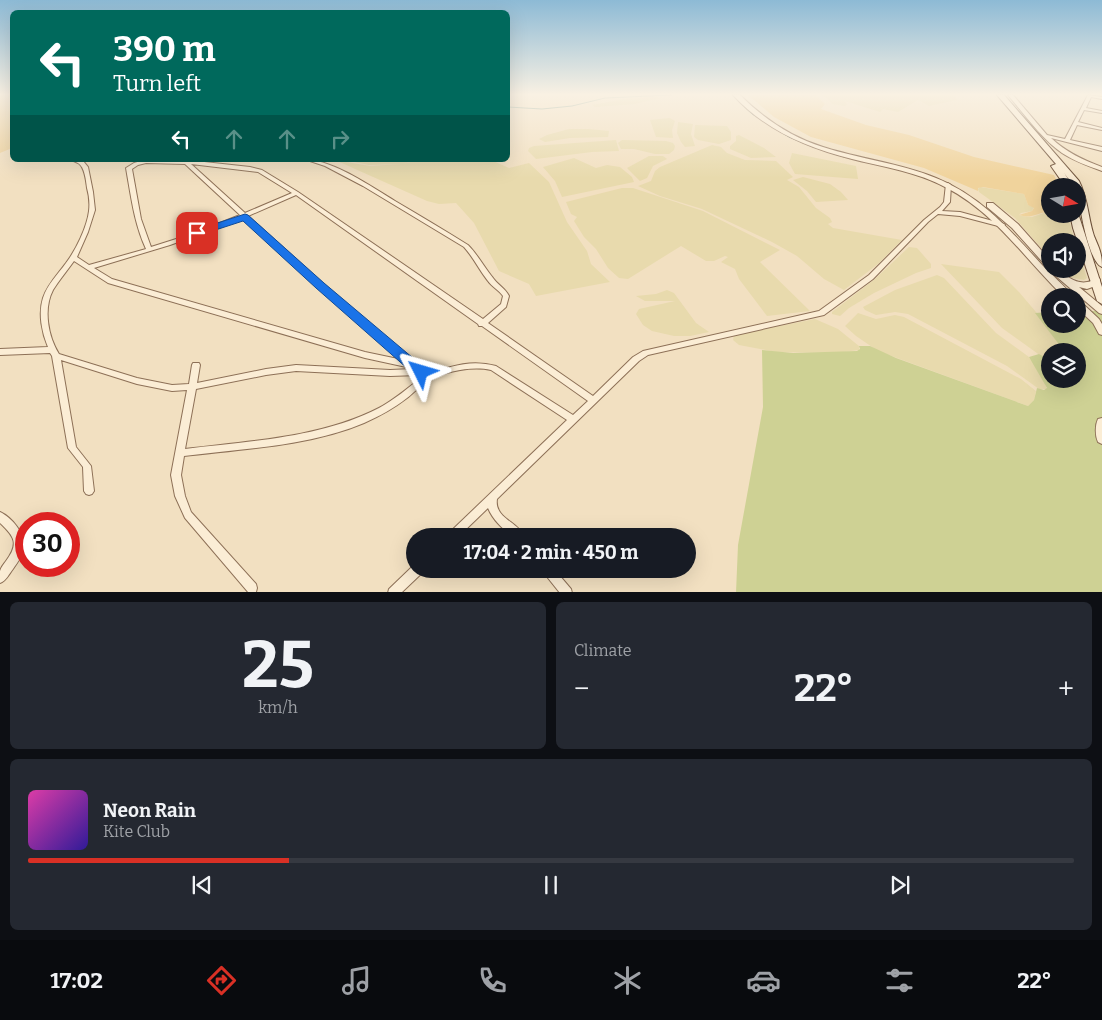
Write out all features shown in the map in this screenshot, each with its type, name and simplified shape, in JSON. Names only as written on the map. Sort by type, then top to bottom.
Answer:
[{"type":"main road","points":[[1018,123],[1064,178]]},
{"type":"main road","points":[[1025,123],[1068,172],[1080,189],[1090,236],[1102,264]]},
{"type":"main road","points":[[1076,223],[1096,280],[1102,307]]},
{"type":"street","points":[[768,123],[804,142],[834,152],[901,168],[948,185],[982,205],[1005,226],[1061,288]]},
{"type":"street","points":[[775,123],[822,145],[902,164],[937,176],[968,191],[1002,214],[1041,255]]},
{"type":"street","points":[[1035,123],[1046,135],[1073,157],[1102,169]]},
{"type":"street","points":[[1067,140],[1076,123],[1102,129]]},
{"type":"street","points":[[1033,132],[1102,148]]},
{"type":"street","points":[[81,162],[85,167],[92,207],[91,215],[73,258],[46,296],[45,309],[46,328],[54,353],[72,448],[87,466],[89,492]]},
{"type":"street","points":[[149,249],[140,231],[130,168],[143,162],[186,162],[260,170],[296,193],[593,400]]},
{"type":"street","points":[[186,162],[320,286],[424,375]]},
{"type":"street","points":[[317,162],[327,165],[387,197],[466,246],[473,253],[491,281],[504,291],[506,296],[504,306],[482,324]]},
{"type":"street","points":[[460,528],[636,359],[646,353],[821,313],[871,277],[947,202],[948,185]]},
{"type":"street","points":[[89,267],[245,217],[296,193]]},
{"type":"street","points":[[935,213],[950,212],[1005,226]]},
{"type":"street","points":[[73,258],[110,281],[365,355],[413,366]]},
{"type":"street","points":[[1061,278],[1081,286],[1092,285],[1096,280]]},
{"type":"street","points":[[1061,278],[1102,307],[1099,322],[1102,332]]},
{"type":"street","points":[[1086,311],[1099,322]]},
{"type":"street","points":[[0,352],[54,353],[157,386],[172,388],[192,387],[296,368],[424,375],[469,365],[486,365],[573,419]]},
{"type":"street","points":[[196,365],[176,475],[180,496],[188,515],[252,588]]},
{"type":"street","points":[[180,453],[315,433],[352,423],[381,411],[424,375]]},
{"type":"street","points":[[1102,422],[1102,439]]},
{"type":"street","points":[[493,497],[491,501],[492,510],[511,528]]},
{"type":"street","points":[[0,517],[19,537],[20,544],[18,553],[0,578]]},
{"type":"street","points":[[393,592],[408,578]]},
{"type":"street","points":[[555,578],[567,592]]},
{"type":"shaded area","points":[[651,123],[674,123],[672,130],[673,138],[656,137]]},
{"type":"shaded area","points":[[678,123],[693,124],[691,134],[695,146],[685,147],[677,133]]},
{"type":"shaded area","points":[[695,125],[727,126],[731,132],[731,140],[719,144],[698,140],[694,137]]},
{"type":"shaded area","points":[[569,129],[609,131],[608,137],[570,138],[545,142],[539,139]]},
{"type":"shaded area","points":[[739,135],[764,148],[776,157],[751,158],[730,149],[730,146],[736,141],[736,136]]},
{"type":"shaded area","points":[[616,140],[619,151],[592,152],[536,159],[528,151],[529,148],[534,146]]},
{"type":"shaded area","points":[[622,140],[666,141],[673,143],[675,146],[674,150],[669,154],[655,154],[634,149],[621,149],[618,143]]},
{"type":"shaded area","points":[[712,145],[721,147],[727,153],[745,160],[776,161],[793,177],[787,180],[799,187],[816,208],[830,218],[832,222],[828,224],[833,228],[902,240],[878,264],[844,290],[824,279],[797,256],[772,242],[702,209],[660,196],[638,186],[651,181],[655,171],[660,167]]},
{"type":"shaded area","points":[[792,153],[856,166],[858,179],[795,174],[789,163]]},
{"type":"shaded area","points":[[649,156],[663,156],[667,159],[653,166],[647,178],[640,181],[627,168]]},
{"type":"shaded area","points":[[574,158],[596,168],[607,165],[620,167],[632,177],[634,182],[562,197],[555,181],[543,167]]},
{"type":"shaded area","points":[[339,162],[370,166],[401,164],[369,165],[355,162],[409,162],[403,164],[410,162],[496,162],[509,168],[529,163],[549,182],[567,222],[587,251],[591,264],[610,282],[536,296],[529,284],[499,271],[474,223],[456,203],[439,204],[427,201]]},
{"type":"shaded area","points":[[803,177],[830,184],[848,200],[816,202],[807,191],[793,180]]},
{"type":"shaded area","points":[[980,187],[1024,194],[1028,205],[1034,207],[1032,211],[1019,215],[1032,217],[1041,214],[1041,223],[1070,223],[1073,233],[1041,233],[1041,248],[1015,218],[979,192],[978,189]]},
{"type":"shaded area","points":[[622,188],[633,188],[703,211],[780,250],[760,262],[810,311],[767,316],[739,279],[735,269],[721,262],[728,257],[725,256],[714,261],[706,261],[681,246],[628,279],[619,278],[608,268],[596,249],[584,237],[574,221],[577,217],[571,214],[566,202]]},
{"type":"shaded area","points":[[909,247],[917,248],[931,264],[931,268],[874,293],[849,308],[840,316],[832,314],[832,312],[875,279]]},
{"type":"shaded area","points":[[941,264],[999,272],[1019,292],[1041,319],[1041,333],[1051,333],[1058,343],[1041,343],[1041,356],[1002,328]]},
{"type":"shaded area","points":[[937,275],[944,278],[996,333],[1029,357],[1041,375],[1041,388],[1047,389],[1039,389],[1007,366],[908,314],[895,312],[876,315],[865,310],[863,307],[895,290]]},
{"type":"shaded area","points":[[667,290],[674,293],[696,323],[709,332],[690,336],[674,336],[652,331],[643,325],[636,314],[639,309],[675,301],[645,301],[636,296],[656,294]]},
{"type":"shaded area","points":[[858,313],[876,319],[895,315],[904,317],[1021,379],[1036,391],[1034,400],[1028,406],[878,351],[845,326]]},
{"type":"shaded area","points":[[815,319],[838,329],[859,346],[859,350],[835,353],[776,352],[739,345],[733,340],[734,335]]},
{"type":"green space","points":[[1086,311],[1102,311],[1102,592],[736,592],[738,545],[763,407],[762,350],[793,353],[857,351],[860,349],[859,346],[870,346],[896,358],[1028,406],[1034,400],[1037,388],[1044,390],[1047,388],[1086,388],[1086,343],[1058,343],[1050,333],[1086,333]]},
{"type":"green space","points":[[1035,313],[1041,313],[1041,321]]},
{"type":"green space","points":[[1041,355],[1041,378],[1029,357]]},
{"type":"sand","points":[[0,123],[10,123],[10,149],[0,153]]},
{"type":"sand","points":[[784,123],[859,123],[909,135],[974,157],[1054,175],[1055,178],[1041,178],[1041,213],[1023,216],[1019,215],[1032,211],[1034,208],[1028,205],[1024,194],[983,187],[978,188],[978,191],[924,168],[811,137]]},
{"type":"waterway","points":[[771,126],[789,137],[813,147]]},
{"type":"waterway","points":[[825,151],[844,157]]},
{"type":"route","points":[[197,233],[245,217],[320,286],[421,372]]}]
